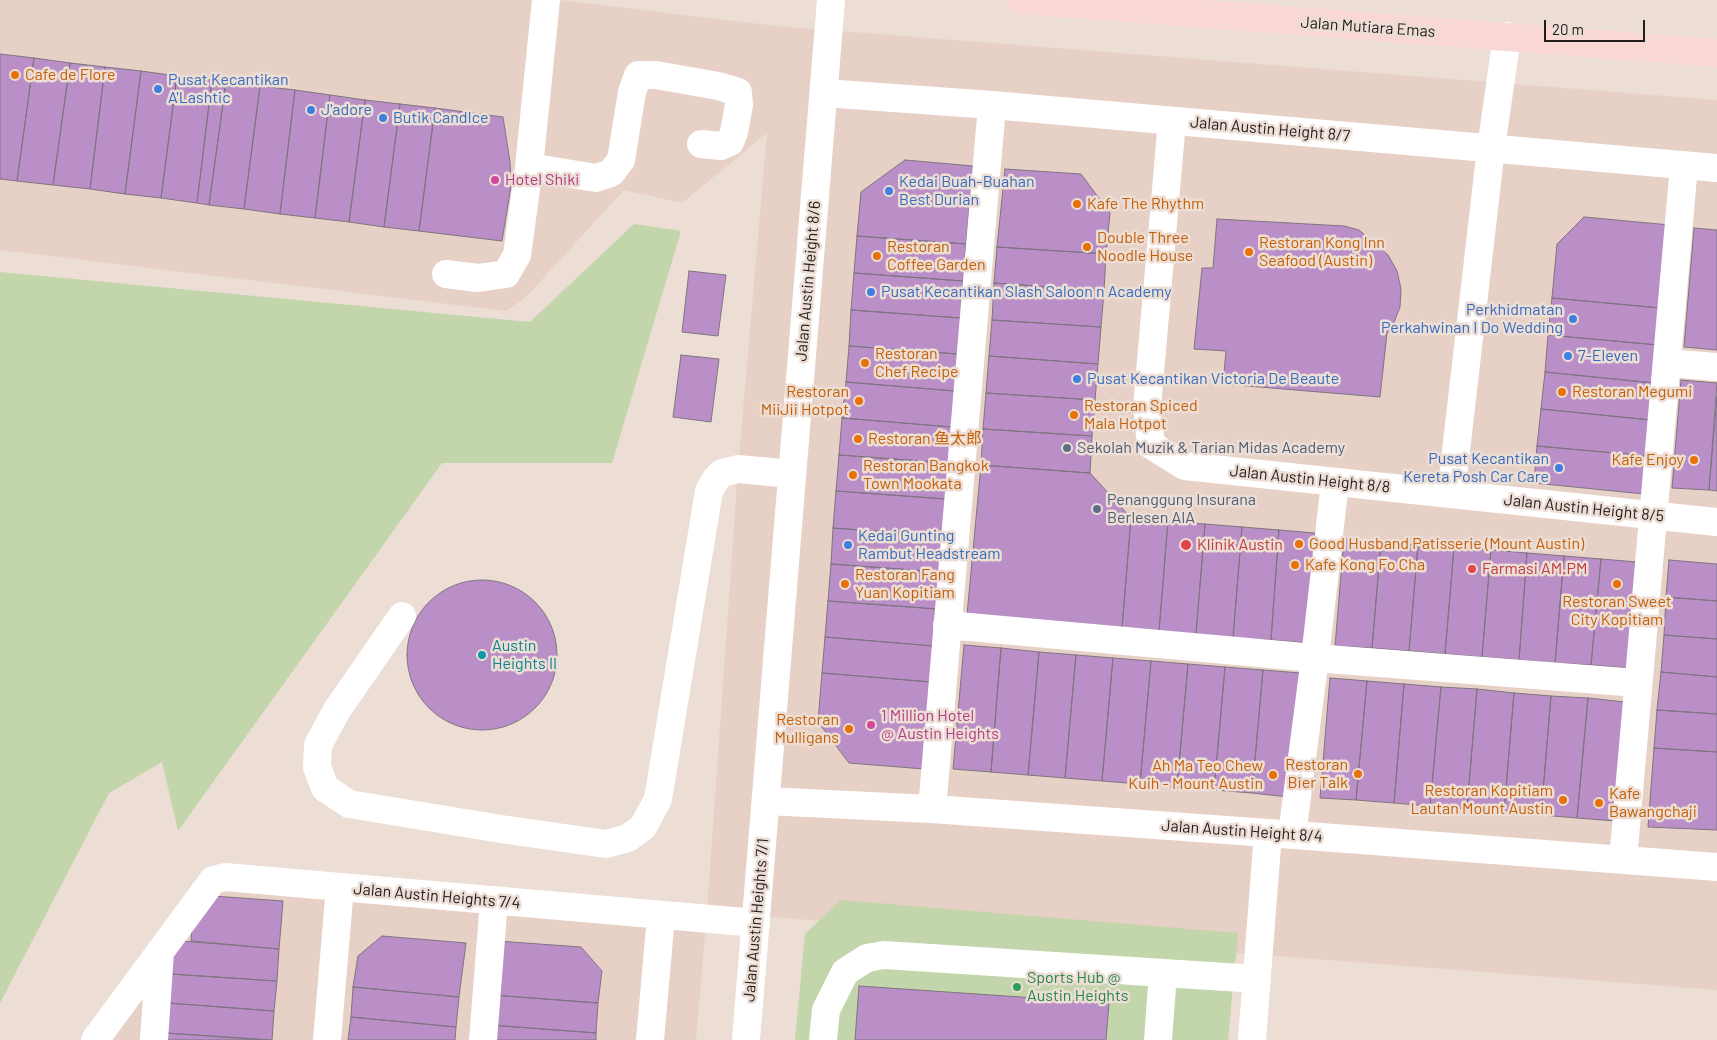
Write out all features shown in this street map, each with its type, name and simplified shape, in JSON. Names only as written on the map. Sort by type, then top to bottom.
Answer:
[{"type":"main road","name":"Jalan Mutiara Emas","points":[[1020,0],[1717,53]]},
{"type":"street","points":[[446,274],[478,278],[506,274],[517,256],[529,167],[546,0]]},
{"type":"street","name":"Jalan Austin Height 8/6","points":[[766,801],[831,0]]},
{"type":"street","points":[[1451,494],[1491,148],[1507,36]]},
{"type":"street","points":[[529,167],[596,178],[611,173],[621,160],[632,92],[638,75],[656,75],[718,86],[738,92],[739,105],[734,132],[730,142],[720,146],[701,144]]},
{"type":"street","name":"Jalan Austin Height 8/7","points":[[824,93],[992,105],[1717,168]]},
{"type":"street","points":[[932,809],[992,105]]},
{"type":"street","name":"Jalan Austin Height 8/8","points":[[1172,121],[1146,407],[1151,445],[1185,466],[1451,494]]},
{"type":"street","points":[[1623,860],[1684,165]]},
{"type":"street","points":[[1667,363],[1717,368]]},
{"type":"street","points":[[402,616],[337,710],[318,745],[317,767],[325,788],[349,804],[501,830],[606,844],[628,838],[644,827],[658,799],[709,491],[722,473],[738,469],[792,474]]},
{"type":"street","points":[[1252,1040],[1257,979],[1280,834],[1316,658],[1335,482]]},
{"type":"street","name":"Jalan Austin Height 8/5","points":[[1451,494],[1717,522]]},
{"type":"street","points":[[947,625],[1316,658],[1638,683]]},
{"type":"street","name":"Jalan Austin Height 8/4","points":[[766,801],[932,809],[1717,867]]},
{"type":"street","name":"Jalan Austin Heights 7/1","points":[[746,1040],[766,801]]},
{"type":"street","name":"Jalan Austin Heights 7/4","points":[[160,952],[213,880],[225,877],[756,923]]},
{"type":"street","points":[[327,1040],[340,887]]},
{"type":"street","points":[[483,1040],[494,901]]},
{"type":"street","points":[[650,1040],[661,916]]},
{"type":"street","points":[[95,1040],[160,952]]},
{"type":"street","points":[[154,1040],[160,952]]},
{"type":"street","points":[[823,1040],[826,1010],[845,972],[867,958],[884,955],[1257,979]]},
{"type":"street","points":[[1158,1040],[1163,973]]},
{"type":"shaded area","points":[[0,0],[559,0],[776,26],[1717,100],[1717,990],[707,912],[738,469],[767,133],[682,203],[624,190],[526,297],[506,311],[0,250]]},
{"type":"shaded area","points":[[200,881],[707,912],[696,1040],[82,1040]]},
{"type":"green space","points":[[634,224],[681,231],[612,463],[442,463],[178,831],[162,762],[109,793],[0,1003],[0,272],[530,322]]},
{"type":"green space","name":"Sports Hub @ Austin Heights","points":[[841,900],[1238,933],[1228,1040],[795,1040],[805,934]]},
{"type":"building","points":[[0,54],[34,58],[17,181],[0,179]]},
{"type":"building","points":[[34,58],[70,63],[53,185],[17,181]]},
{"type":"building","points":[[70,63],[105,67],[90,189],[53,185]]},
{"type":"building","points":[[105,67],[141,71],[125,194],[90,189]]},
{"type":"building","points":[[141,71],[177,76],[161,198],[125,194]]},
{"type":"building","points":[[177,76],[212,80],[197,203],[161,198]]},
{"type":"building","points":[[212,80],[226,82],[209,205],[197,203]]},
{"type":"building","points":[[226,82],[260,86],[244,209],[209,205]]},
{"type":"building","points":[[260,86],[295,90],[280,214],[244,209]]},
{"type":"building","points":[[295,90],[330,95],[315,218],[280,214]]},
{"type":"building","points":[[330,95],[365,100],[349,222],[315,218]]},
{"type":"building","points":[[365,100],[400,104],[384,227],[349,222]]},
{"type":"building","points":[[400,104],[435,108],[419,231],[384,227]]},
{"type":"building","points":[[435,108],[503,117],[510,162],[511,186],[502,241],[419,231]]},
{"type":"building","points":[[905,160],[973,166],[966,244],[857,236],[861,192]]},
{"type":"building","points":[[1005,169],[1081,174],[1110,213],[1106,254],[997,247]]},
{"type":"building","points":[[1584,217],[1670,225],[1661,308],[1552,298],[1557,244]]},
{"type":"building","points":[[1217,219],[1344,226],[1359,230],[1388,255],[1397,271],[1401,289],[1400,307],[1393,325],[1387,333],[1380,397],[1223,384],[1226,351],[1194,349],[1202,268],[1213,268]]},
{"type":"building","points":[[1694,228],[1717,230],[1717,350],[1684,347]]},
{"type":"building","points":[[857,236],[966,244],[963,281],[854,273]]},
{"type":"building","points":[[997,247],[1106,254],[1104,291],[994,283]]},
{"type":"building","points":[[689,271],[726,275],[718,336],[682,332]]},
{"type":"building","points":[[854,273],[963,281],[961,318],[851,310]]},
{"type":"building","points":[[994,283],[1104,291],[1101,327],[992,320]]},
{"type":"building","points":[[1552,298],[1661,308],[1658,345],[1548,335]]},
{"type":"building","points":[[851,310],[961,318],[958,354],[849,346]]},
{"type":"building","points":[[992,320],[1101,327],[1098,364],[989,356]]},
{"type":"building","points":[[1548,335],[1658,345],[1654,383],[1545,372]]},
{"type":"building","points":[[849,346],[958,354],[955,391],[846,382]]},
{"type":"building","points":[[681,355],[719,359],[711,422],[673,417]]},
{"type":"building","points":[[989,356],[1098,364],[1095,400],[986,393]]},
{"type":"building","points":[[1545,372],[1654,383],[1651,420],[1541,409]]},
{"type":"building","points":[[1681,380],[1717,383],[1709,490],[1672,488]]},
{"type":"building","points":[[846,382],[955,391],[952,427],[842,418]]},
{"type":"building","points":[[986,393],[1095,400],[1092,436],[983,429]]},
{"type":"building","points":[[1717,396],[1717,491],[1709,490]]},
{"type":"building","points":[[1541,409],[1651,420],[1647,456],[1537,446]]},
{"type":"building","points":[[842,418],[952,427],[949,463],[839,455]]},
{"type":"building","points":[[983,429],[1092,436],[1090,473],[981,465]]},
{"type":"building","points":[[1537,446],[1647,456],[1644,494],[1534,483]]},
{"type":"building","points":[[839,455],[949,463],[946,499],[836,491]]},
{"type":"building","points":[[981,465],[1090,473],[1131,518],[1122,628],[967,615]]},
{"type":"building","points":[[836,491],[946,499],[943,536],[833,528]]},
{"type":"building","points":[[1131,518],[1168,521],[1159,631],[1122,628]]},
{"type":"building","points":[[1168,521],[1205,524],[1196,634],[1159,631]]},
{"type":"building","points":[[1205,524],[1242,527],[1233,638],[1196,634]]},
{"type":"building","points":[[1242,527],[1279,530],[1271,640],[1233,638]]},
{"type":"building","points":[[833,528],[943,536],[940,572],[831,564]]},
{"type":"building","points":[[1279,530],[1315,533],[1307,643],[1271,640]]},
{"type":"building","points":[[1344,539],[1381,542],[1372,648],[1335,646]]},
{"type":"building","points":[[1381,542],[1418,545],[1409,651],[1372,648]]},
{"type":"building","points":[[1418,545],[1454,547],[1445,654],[1409,651]]},
{"type":"building","points":[[1454,547],[1491,550],[1482,657],[1445,654]]},
{"type":"building","points":[[1491,550],[1527,553],[1519,660],[1482,657]]},
{"type":"building","points":[[1527,553],[1564,556],[1555,663],[1519,660]]},
{"type":"building","points":[[1564,556],[1601,559],[1591,665],[1555,663]]},
{"type":"building","points":[[1601,559],[1637,562],[1628,668],[1591,665]]},
{"type":"building","points":[[1669,560],[1717,564],[1717,601],[1666,597]]},
{"type":"building","points":[[831,564],[940,572],[937,609],[828,601]]},
{"type":"building","name":"Austin Heights II","points":[[482,580],[497,581],[511,586],[535,602],[551,626],[556,640],[556,670],[551,684],[535,708],[511,724],[497,729],[482,730],[467,729],[453,724],[429,708],[413,684],[408,670],[407,655],[408,640],[413,626],[429,602],[453,586],[467,581]]},
{"type":"building","points":[[1666,597],[1717,601],[1717,639],[1664,635]]},
{"type":"building","points":[[828,601],[937,609],[934,646],[825,637]]},
{"type":"building","points":[[1664,635],[1717,639],[1717,677],[1661,672]]},
{"type":"building","points":[[825,637],[934,646],[931,682],[822,673]]},
{"type":"building","points":[[964,645],[1001,648],[991,772],[953,769]]},
{"type":"building","points":[[1001,648],[1039,652],[1028,775],[991,772]]},
{"type":"building","points":[[1039,652],[1076,655],[1065,778],[1028,775]]},
{"type":"building","points":[[1076,655],[1113,658],[1102,781],[1065,778]]},
{"type":"building","points":[[1113,658],[1151,661],[1140,784],[1102,781]]},
{"type":"building","points":[[1151,661],[1188,664],[1177,787],[1140,784]]},
{"type":"building","points":[[1188,664],[1225,667],[1214,790],[1177,787]]},
{"type":"building","points":[[1225,667],[1263,670],[1252,793],[1214,790]]},
{"type":"building","points":[[1263,670],[1300,673],[1289,797],[1252,793]]},
{"type":"building","points":[[1661,672],[1717,677],[1717,714],[1657,710]]},
{"type":"building","points":[[822,673],[931,682],[924,769],[849,763],[818,722]]},
{"type":"building","points":[[1330,678],[1367,681],[1356,800],[1320,798]]},
{"type":"building","points":[[1367,681],[1404,684],[1394,803],[1356,800]]},
{"type":"building","points":[[1404,684],[1441,687],[1430,806],[1394,803]]},
{"type":"building","points":[[1441,687],[1477,689],[1467,809],[1430,806]]},
{"type":"building","points":[[1477,689],[1514,693],[1504,812],[1467,809]]},
{"type":"building","points":[[1514,693],[1551,696],[1541,815],[1504,812]]},
{"type":"building","points":[[1551,696],[1588,698],[1577,818],[1541,815]]},
{"type":"building","points":[[1588,698],[1625,702],[1615,821],[1577,818]]},
{"type":"building","points":[[1657,710],[1717,714],[1717,752],[1654,748]]},
{"type":"building","points":[[1654,748],[1717,752],[1717,830],[1648,827]]},
{"type":"building","points":[[213,896],[283,901],[279,949],[191,941],[192,928]]},
{"type":"building","points":[[382,936],[466,943],[459,997],[353,987],[358,956]]},
{"type":"building","points":[[182,941],[279,949],[277,981],[170,974],[174,952]]},
{"type":"building","points":[[497,941],[581,947],[602,971],[598,1003],[492,995]]},
{"type":"building","points":[[170,974],[277,981],[274,1011],[168,1003]]},
{"type":"building","points":[[859,986],[1109,1003],[1106,1040],[855,1040]]},
{"type":"building","points":[[353,987],[459,997],[456,1027],[351,1017]]},
{"type":"building","points":[[492,995],[598,1003],[596,1033],[490,1025]]},
{"type":"building","points":[[168,1003],[274,1011],[272,1040],[166,1033]]},
{"type":"building","points":[[351,1017],[456,1027],[455,1040],[348,1040]]},
{"type":"building","points":[[490,1025],[596,1033],[596,1040],[489,1040]]},
{"type":"building","points":[[166,1033],[264,1040],[165,1040]]},
{"type":"place","name":"Cafe de Flore","points":[[15,75]]},
{"type":"place","name":"Pusat Kecantikan A'Lashtic","points":[[158,89]]},
{"type":"place","name":"J'adore","points":[[311,110]]},
{"type":"place","name":"Butik CandIce","points":[[383,118]]},
{"type":"place","name":"Hotel Shiki","points":[[495,180]]},
{"type":"place","name":"Kedai Buah-Buahan Best Durian","points":[[889,191]]},
{"type":"place","name":"Kafe The Rhythm","points":[[1077,204]]},
{"type":"place","name":"Double Three Noodle House","points":[[1087,247]]},
{"type":"place","name":"Restoran Kong Inn Seafood (Austin)","points":[[1249,252]]},
{"type":"place","name":"Restoran Coffee Garden","points":[[877,256]]},
{"type":"place","name":"Pusat Kecantikan Slash Saloon n Academy","points":[[871,292]]},
{"type":"place","name":"Perkhidmatan Perkahwinan I Do Wedding","points":[[1573,319]]},
{"type":"place","name":"7-Eleven","points":[[1568,356]]},
{"type":"place","name":"Restoran Chef Recipe","points":[[865,363]]},
{"type":"place","name":"Pusat Kecantikan Victoria De Beaute","points":[[1077,379]]},
{"type":"place","name":"Restoran Megumi","points":[[1562,392]]},
{"type":"place","name":"Restoran MiiJii Hotpot","points":[[859,401]]},
{"type":"place","name":"Restoran Spiced Mala Hotpot","points":[[1074,415]]},
{"type":"place","name":"Restoran 鱼太郎","points":[[858,439]]},
{"type":"place","name":"Sekolah Muzik & Tarian Midas Academy","points":[[1067,448]]},
{"type":"place","name":"Kafe Enjoy","points":[[1694,460]]},
{"type":"place","name":"Pusat Kecantikan Kereta Posh Car Care","points":[[1559,468]]},
{"type":"place","name":"Restoran Bangkok Town Mookata","points":[[853,475]]},
{"type":"place","name":"Penanggung Insurana Berlesen AIA","points":[[1097,509]]},
{"type":"place","name":"Good Husband Patisserie (Mount Austin)","points":[[1299,544]]},
{"type":"place","name":"Kedai Gunting Rambut Headstream","points":[[848,545]]},
{"type":"place","name":"Klinik Austin","points":[[1186,545]]},
{"type":"place","name":"Kafe Kong Fo Cha","points":[[1295,565]]},
{"type":"place","name":"Farmasi AM.PM","points":[[1472,569]]},
{"type":"place","name":"Restoran Fang Yuan Kopitiam","points":[[845,584]]},
{"type":"place","name":"Restoran Sweet City Kopitiam","points":[[1617,584]]},
{"type":"place","name":"Austin Heights II","points":[[482,655]]},
{"type":"place","name":"1 Million Hotel @ Austin Heights","points":[[871,725]]},
{"type":"place","name":"Restoran Mulligans","points":[[849,729]]},
{"type":"place","name":"Restoran Bier Talk","points":[[1358,774]]},
{"type":"place","name":"Ah Ma Teo Chew Kuih - Mount Austin","points":[[1273,775]]},
{"type":"place","name":"Restoran Kopitiam Lautan Mount Austin","points":[[1563,800]]},
{"type":"place","name":"Kafe Bawangchaji","points":[[1599,803]]},
{"type":"place","name":"Sports Hub @ Austin Heights","points":[[1017,987]]}]
